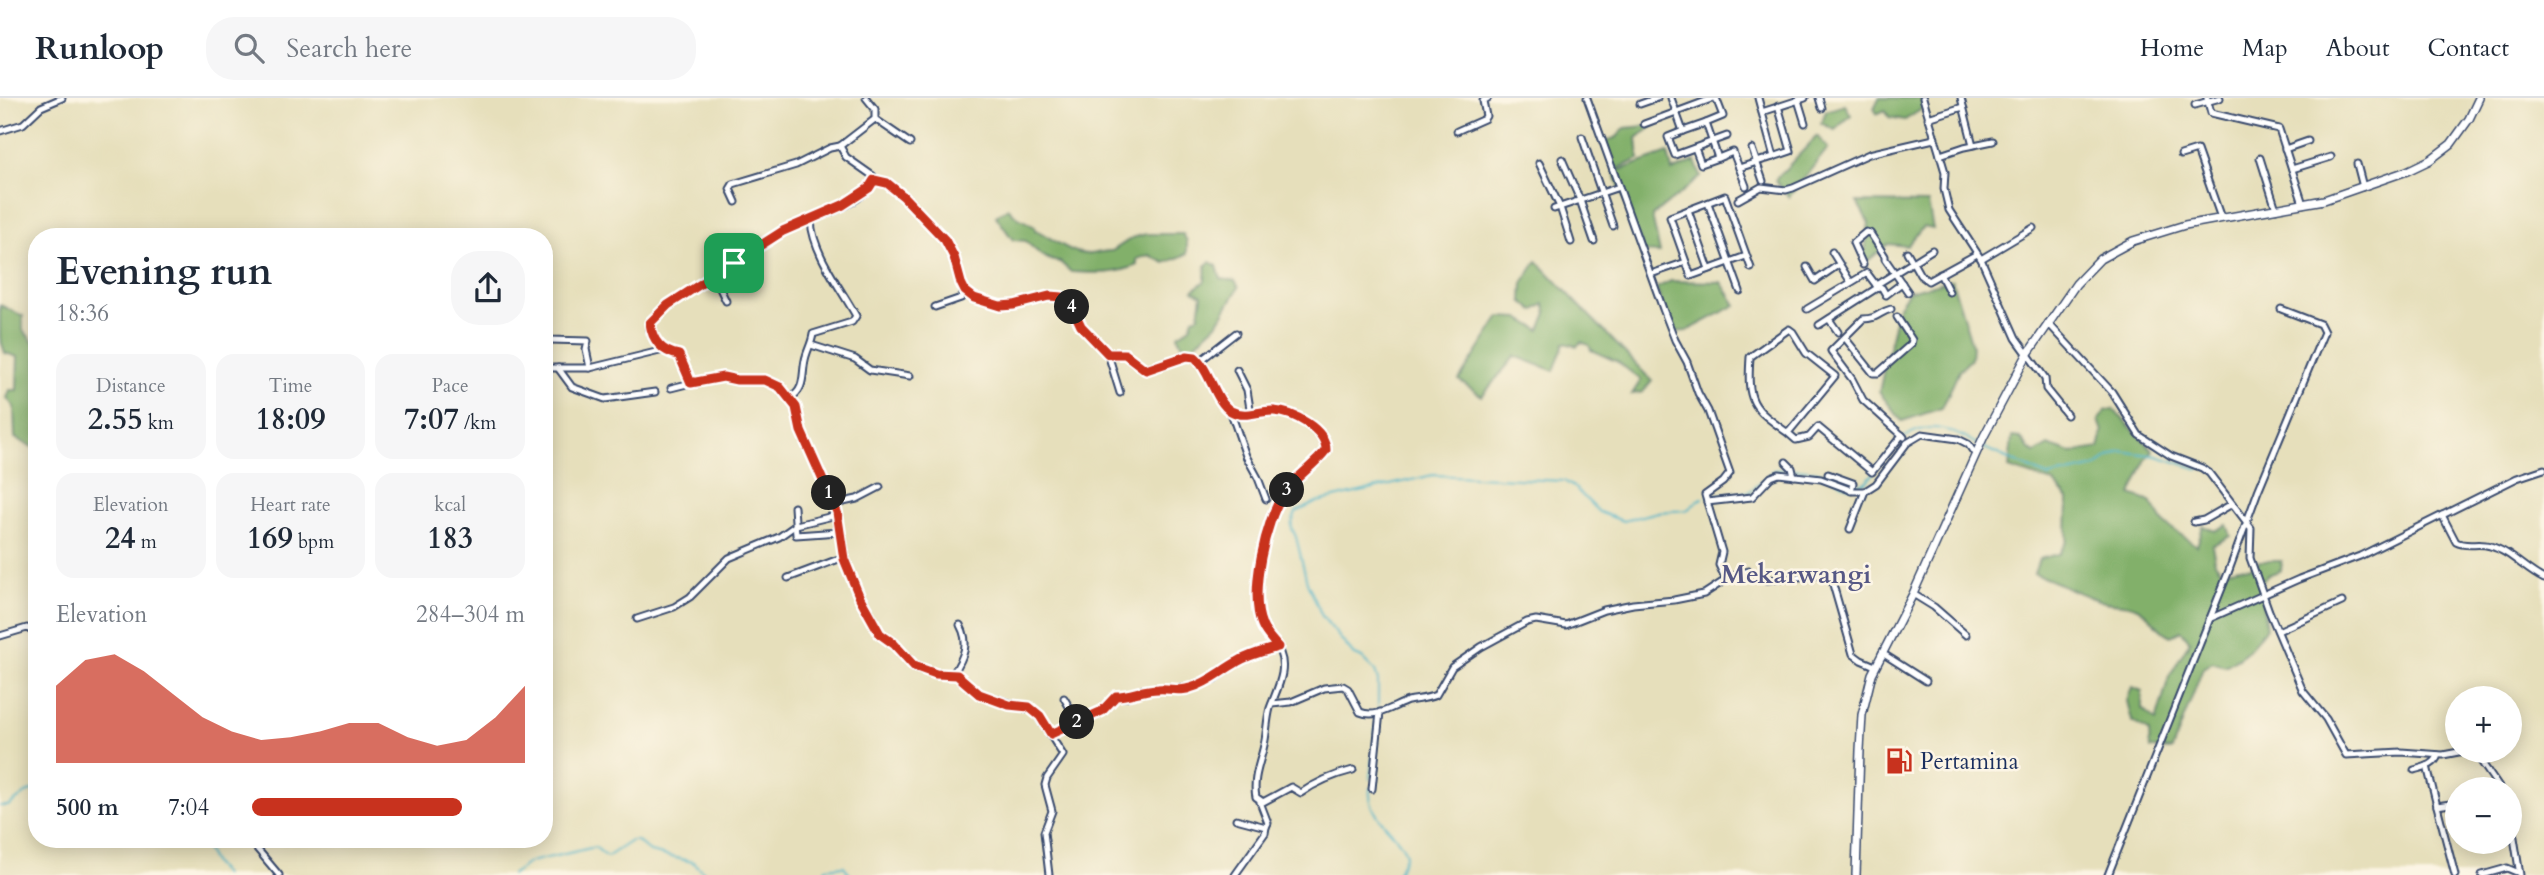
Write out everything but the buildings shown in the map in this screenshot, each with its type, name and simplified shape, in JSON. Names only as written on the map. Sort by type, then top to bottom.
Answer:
[{"type":"main road","points":[[1856,875],[1858,774],[1863,715],[1875,666],[1913,594],[1976,451],[2027,355],[2076,284],[2100,259],[2133,241],[2185,225],[2324,200],[2419,165],[2451,144],[2469,119],[2479,98]]},
{"type":"street","points":[[0,131],[23,124],[41,107],[62,98]]},
{"type":"street","points":[[736,202],[730,188],[733,184],[796,165],[830,148],[840,146],[874,119],[875,109],[866,98]]},
{"type":"street","points":[[1457,131],[1486,116],[1483,101],[1488,98]]},
{"type":"street","points":[[1587,98],[1675,340],[1708,411],[1730,473],[1706,499]]},
{"type":"street","points":[[1640,104],[1657,98]]},
{"type":"street","points":[[1671,98],[1683,131]]},
{"type":"street","points":[[1644,124],[1715,98],[1723,116],[1668,137],[1675,155],[1727,136]]},
{"type":"street","points":[[1758,98],[1774,157]]},
{"type":"street","points":[[1819,98],[1822,108]]},
{"type":"street","points":[[1923,98],[1945,172],[1945,201],[1979,256],[2016,338],[2045,377],[2047,391],[2067,415]]},
{"type":"street","points":[[1961,98],[1973,145]]},
{"type":"street","points":[[2195,105],[2220,98]]},
{"type":"street","points":[[1762,111],[1802,99],[1805,123]]},
{"type":"street","points":[[2207,100],[2211,113],[2279,128],[2303,204]]},
{"type":"street","points":[[1740,168],[1791,151],[1778,106]]},
{"type":"street","points":[[1928,118],[1963,107]]},
{"type":"street","points":[[874,119],[910,142]]},
{"type":"street","points":[[1706,123],[1718,158]]},
{"type":"street","points":[[1769,135],[1785,130]]},
{"type":"street","points":[[1582,137],[1613,226]]},
{"type":"street","points":[[1738,200],[1761,187],[1786,190],[1869,154],[1934,139]]},
{"type":"street","points":[[1940,155],[1993,141]]},
{"type":"street","points":[[2285,149],[2308,141]]},
{"type":"street","points":[[840,146],[846,158],[871,174],[874,180]]},
{"type":"street","points":[[1695,148],[1701,164],[1734,152],[1746,186]]},
{"type":"street","points":[[1752,149],[1762,160],[1763,181]]},
{"type":"street","points":[[2181,155],[2197,150],[2221,218]]},
{"type":"street","points":[[2292,169],[2331,157]]},
{"type":"street","points":[[1562,159],[1594,241]]},
{"type":"street","points":[[2260,159],[2276,209]]},
{"type":"street","points":[[1539,163],[1571,242]]},
{"type":"street","points":[[2357,164],[2363,187]]},
{"type":"street","points":[[691,383],[679,355],[665,350],[655,339],[651,320],[668,305],[783,231],[811,221],[856,197],[869,188],[874,180]]},
{"type":"street","points":[[874,180],[887,183],[903,196],[945,240],[954,257],[965,291],[974,298],[1000,306],[1049,296],[1062,297],[1069,301],[1081,326],[1108,354],[1120,393]]},
{"type":"street","points":[[1557,208],[1619,187]]},
{"type":"street","points":[[1746,256],[1691,276],[1670,217],[1725,196],[1751,268]]},
{"type":"street","points":[[1708,203],[1740,291]]},
{"type":"street","points":[[1688,210],[1709,269]]},
{"type":"street","points":[[790,398],[797,394],[801,387],[806,357],[815,333],[850,323],[856,316],[820,254],[814,241],[811,221]]},
{"type":"street","points":[[1907,252],[1928,281],[2033,228]]},
{"type":"street","points":[[1902,283],[1886,295],[1865,269],[1853,243],[1866,232],[1870,233],[1908,292]]},
{"type":"street","points":[[1819,325],[1932,250]]},
{"type":"street","points":[[1832,252],[1850,281]]},
{"type":"street","points":[[1651,274],[1686,262]]},
{"type":"street","points":[[1807,267],[1815,281],[1838,265]]},
{"type":"street","points":[[1807,309],[1865,269]]},
{"type":"street","points":[[1940,274],[1949,292]]},
{"type":"street","points":[[714,276],[726,301]]},
{"type":"street","points":[[935,307],[961,298],[965,291]]},
{"type":"street","points":[[1847,307],[1852,315]]},
{"type":"street","points":[[2108,875],[2258,491],[2324,332],[2320,324],[2281,309]]},
{"type":"street","points":[[1891,310],[1885,310],[1875,319],[1863,319],[1847,332],[1845,338],[1829,348],[1852,379],[1863,400],[1907,438]]},
{"type":"street","points":[[1845,338],[1873,373],[1878,373],[1911,344],[1912,340],[1897,317]]},
{"type":"street","points":[[1829,319],[1838,332]]},
{"type":"street","points":[[2048,323],[2112,392],[2139,435],[2171,456],[2202,468],[2215,480],[2248,522],[2253,537],[2250,558],[2303,691],[2326,719],[2346,755],[2400,752],[2438,755],[2464,751],[2476,754],[2492,777]]},
{"type":"street","points":[[1835,376],[1806,353],[1793,331],[1789,329],[1750,357],[1748,389],[1758,410],[1796,440],[1809,437],[1818,427],[1872,472],[1907,438],[1922,434],[1958,439],[1976,451]]},
{"type":"street","points":[[1200,361],[1236,333]]},
{"type":"street","points":[[553,340],[588,341],[586,349],[590,368]]},
{"type":"street","points":[[811,345],[855,359],[870,370],[910,376]]},
{"type":"street","points":[[553,368],[590,368],[665,350]]},
{"type":"street","points":[[1108,354],[1125,354],[1146,370],[1187,356],[1200,361],[1230,410],[1246,456],[1266,499]]},
{"type":"street","points":[[558,368],[572,387],[605,399],[655,392]]},
{"type":"street","points":[[1237,370],[1247,390],[1251,415]]},
{"type":"street","points":[[1788,433],[1840,370]]},
{"type":"street","points":[[671,388],[722,377],[737,380],[762,379],[780,387],[798,413],[801,431],[834,505],[844,557],[860,598],[880,634],[894,644],[914,666],[936,674],[953,674],[963,678],[973,691],[979,694],[1035,710],[1063,755],[1045,785],[1052,811],[1044,835],[1049,875]]},
{"type":"street","points":[[1230,410],[1251,415],[1274,411],[1287,415],[1314,427],[1326,444],[1324,453],[1284,493],[1266,534],[1258,587],[1259,616],[1262,627],[1278,647],[1283,664],[1282,676],[1272,704],[1255,780],[1256,795],[1268,823],[1265,833],[1235,875]]},
{"type":"street","points":[[1850,529],[1865,491],[1876,485],[1907,438]]},
{"type":"street","points":[[1786,462],[1793,472]]},
{"type":"street","points":[[2209,620],[2360,556],[2517,478],[2544,469]]},
{"type":"street","points":[[1706,499],[1752,497],[1776,475],[1793,472],[1865,491]]},
{"type":"street","points":[[1829,474],[1852,487]]},
{"type":"street","points":[[834,505],[857,499],[880,486]]},
{"type":"street","points":[[1706,499],[1722,552],[1719,565],[1726,580]]},
{"type":"street","points":[[2194,522],[2204,520],[2232,504]]},
{"type":"street","points":[[794,507],[797,536],[839,532]]},
{"type":"street","points":[[637,619],[683,602],[703,587],[729,558],[779,537],[796,525],[837,515]]},
{"type":"street","points":[[2442,515],[2456,542],[2492,546],[2544,579]]},
{"type":"street","points":[[788,578],[844,557]]},
{"type":"street","points":[[1272,704],[1291,702],[1324,688],[1343,686],[1348,689],[1360,712],[1377,713],[1408,701],[1436,695],[1452,667],[1481,647],[1527,622],[1536,620],[1566,625],[1604,610],[1633,604],[1661,603],[1703,594],[1726,580],[1749,571],[1766,580],[1830,574],[1853,654],[1875,666]]},
{"type":"street","points":[[1913,594],[1934,607],[1966,635]]},
{"type":"street","points":[[2278,631],[2342,602]]},
{"type":"street","points":[[953,674],[967,643],[960,625]]},
{"type":"street","points":[[0,636],[28,628]]},
{"type":"street","points":[[1051,734],[1102,711],[1116,696],[1126,697],[1137,691],[1160,688],[1193,688],[1252,654],[1278,647]]},
{"type":"street","points":[[1882,653],[1926,681]]},
{"type":"street","points":[[1065,698],[1078,722]]},
{"type":"street","points":[[1372,789],[1377,713]]},
{"type":"street","points":[[2414,769],[2427,766],[2437,759],[2438,755]]},
{"type":"street","points":[[2427,766],[2455,875]]},
{"type":"street","points":[[1260,802],[1291,787],[1301,793],[1314,783],[1353,769]]},
{"type":"street","points":[[2437,806],[2445,805]]},
{"type":"street","points":[[1236,819],[1266,827]]},
{"type":"street","points":[[256,848],[279,875]]},
{"type":"street","points":[[2516,854],[2519,874]]},
{"type":"street","points":[[2482,875],[2507,868],[2519,874]]},
{"type":"green space","points":[[1879,98],[1921,98],[1922,109],[1905,120],[1889,117],[1885,110],[1877,114],[1874,108]]},
{"type":"green space","points":[[1845,105],[1851,115],[1835,130],[1821,123],[1826,111]]},
{"type":"green space","points":[[1655,125],[1637,138],[1639,159],[1615,170],[1605,142],[1617,137],[1625,128]]},
{"type":"green space","points":[[1817,136],[1828,148],[1789,197],[1775,180]]},
{"type":"green space","points":[[1668,153],[1672,171],[1695,161],[1701,177],[1652,216],[1660,253],[1644,252],[1614,172]]},
{"type":"green space","points":[[1857,202],[1928,203],[1933,229],[1923,227],[1907,246],[1888,244],[1863,265],[1869,223]]},
{"type":"green space","points":[[1008,208],[1017,217],[1035,227],[1035,230],[1068,249],[1082,253],[1112,251],[1132,238],[1146,234],[1183,234],[1187,241],[1187,254],[1165,263],[1149,255],[1137,259],[1137,265],[1113,272],[1071,272],[1060,262],[1042,255],[1026,241],[1013,240],[996,216]]},
{"type":"green space","points":[[1537,261],[1652,381],[1643,392],[1632,394],[1641,380],[1618,362],[1591,350],[1589,345],[1581,342],[1577,346],[1564,343],[1554,371],[1515,356],[1482,396],[1459,380],[1500,317],[1519,318],[1540,330],[1547,313],[1544,304],[1534,311],[1522,301],[1523,283]]},
{"type":"green space","points":[[1210,262],[1217,266],[1221,279],[1235,281],[1239,287],[1217,324],[1191,348],[1186,348],[1178,335],[1190,327],[1193,318],[1199,316],[1202,295],[1193,290],[1205,281],[1206,265]]},
{"type":"green space","points":[[1952,280],[1972,345],[1971,359],[1959,371],[1942,408],[1902,421],[1879,392],[1898,307],[1909,291]]},
{"type":"green space","points":[[1671,281],[1721,282],[1736,305],[1687,331],[1673,332],[1656,288]]},
{"type":"green space","points":[[0,305],[23,316],[23,330],[28,336],[28,445],[15,438],[14,407],[7,398],[10,390],[17,390],[18,357],[5,353],[0,338]]},
{"type":"green space","points":[[2113,409],[2153,450],[2145,461],[2131,495],[2151,502],[2164,523],[2197,546],[2203,526],[2215,531],[2227,525],[2231,536],[2212,545],[2215,562],[2222,571],[2249,568],[2260,561],[2282,561],[2281,570],[2268,575],[2260,584],[2266,628],[2248,651],[2235,660],[2225,666],[2212,662],[2203,668],[2172,750],[2150,749],[2149,732],[2132,721],[2127,701],[2132,687],[2142,691],[2142,709],[2156,721],[2169,677],[2190,641],[2181,631],[2171,636],[2165,633],[2145,613],[2133,606],[2101,601],[2034,574],[2039,559],[2059,554],[2067,541],[2068,499],[2053,482],[2009,468],[2012,437],[2020,438],[2035,453],[2048,445],[2071,453],[2099,448],[2103,432],[2099,420],[2105,411]]},
{"type":"waterway","points":[[1905,437],[1932,428],[1950,431],[1977,444]]},
{"type":"waterway","points":[[1982,447],[2049,477],[2097,467],[2121,451],[2157,456],[2199,469]]},
{"type":"waterway","points":[[1708,496],[1749,492],[1774,470],[1788,469]]},
{"type":"waterway","points":[[1794,469],[1817,471],[1826,475]]},
{"type":"waterway","points":[[1831,477],[1849,487],[1866,482],[1874,473]]},
{"type":"waterway","points":[[1378,710],[1378,681],[1375,671],[1362,658],[1353,654],[1322,616],[1307,582],[1291,526],[1296,512],[1317,502],[1433,475],[1564,481],[1599,512],[1623,521],[1658,512],[1687,510],[1702,498]]},
{"type":"waterway","points":[[1370,779],[1377,715]]},
{"type":"waterway","points":[[1370,788],[1373,808],[1406,854],[1397,875]]},
{"type":"waterway","points":[[0,806],[8,806],[28,792]]},
{"type":"waterway","points":[[511,875],[530,862],[595,847],[607,857],[631,841],[637,841],[650,852],[693,862],[707,875]]},
{"type":"waterway","points":[[205,848],[224,875]]},
{"type":"waterway","points":[[823,875],[826,868],[844,866],[850,875]]},
{"type":"waterway","points":[[758,875],[768,872],[774,875]]},
{"type":"place","name":"Pertamina","points":[[1899,761]]},
{"type":"district","name":"Mekarwangi","points":[[1796,574]]},
{"type":"route","points":[[874,180],[881,181],[903,196],[945,240],[954,257],[965,291],[974,298],[1000,306],[1049,296],[1068,299],[1081,326],[1108,354],[1125,354],[1146,370],[1187,356],[1195,357],[1208,372],[1221,399],[1230,410],[1251,415],[1274,411],[1314,427],[1322,436],[1326,450],[1292,483],[1278,502],[1266,534],[1263,551],[1258,587],[1259,616],[1262,627],[1278,647],[1252,654],[1193,688],[1160,688],[1137,691],[1126,697],[1116,696],[1102,711],[1051,734],[1040,716],[1029,707],[1009,705],[979,694],[957,675],[936,674],[914,666],[894,644],[880,634],[860,598],[844,557],[837,512],[801,431],[796,407],[790,398],[780,387],[762,379],[737,380],[722,377],[691,383],[679,355],[665,350],[652,333],[651,320],[660,311],[734,263],[783,231],[824,216],[843,205],[869,188],[874,180]]}]
